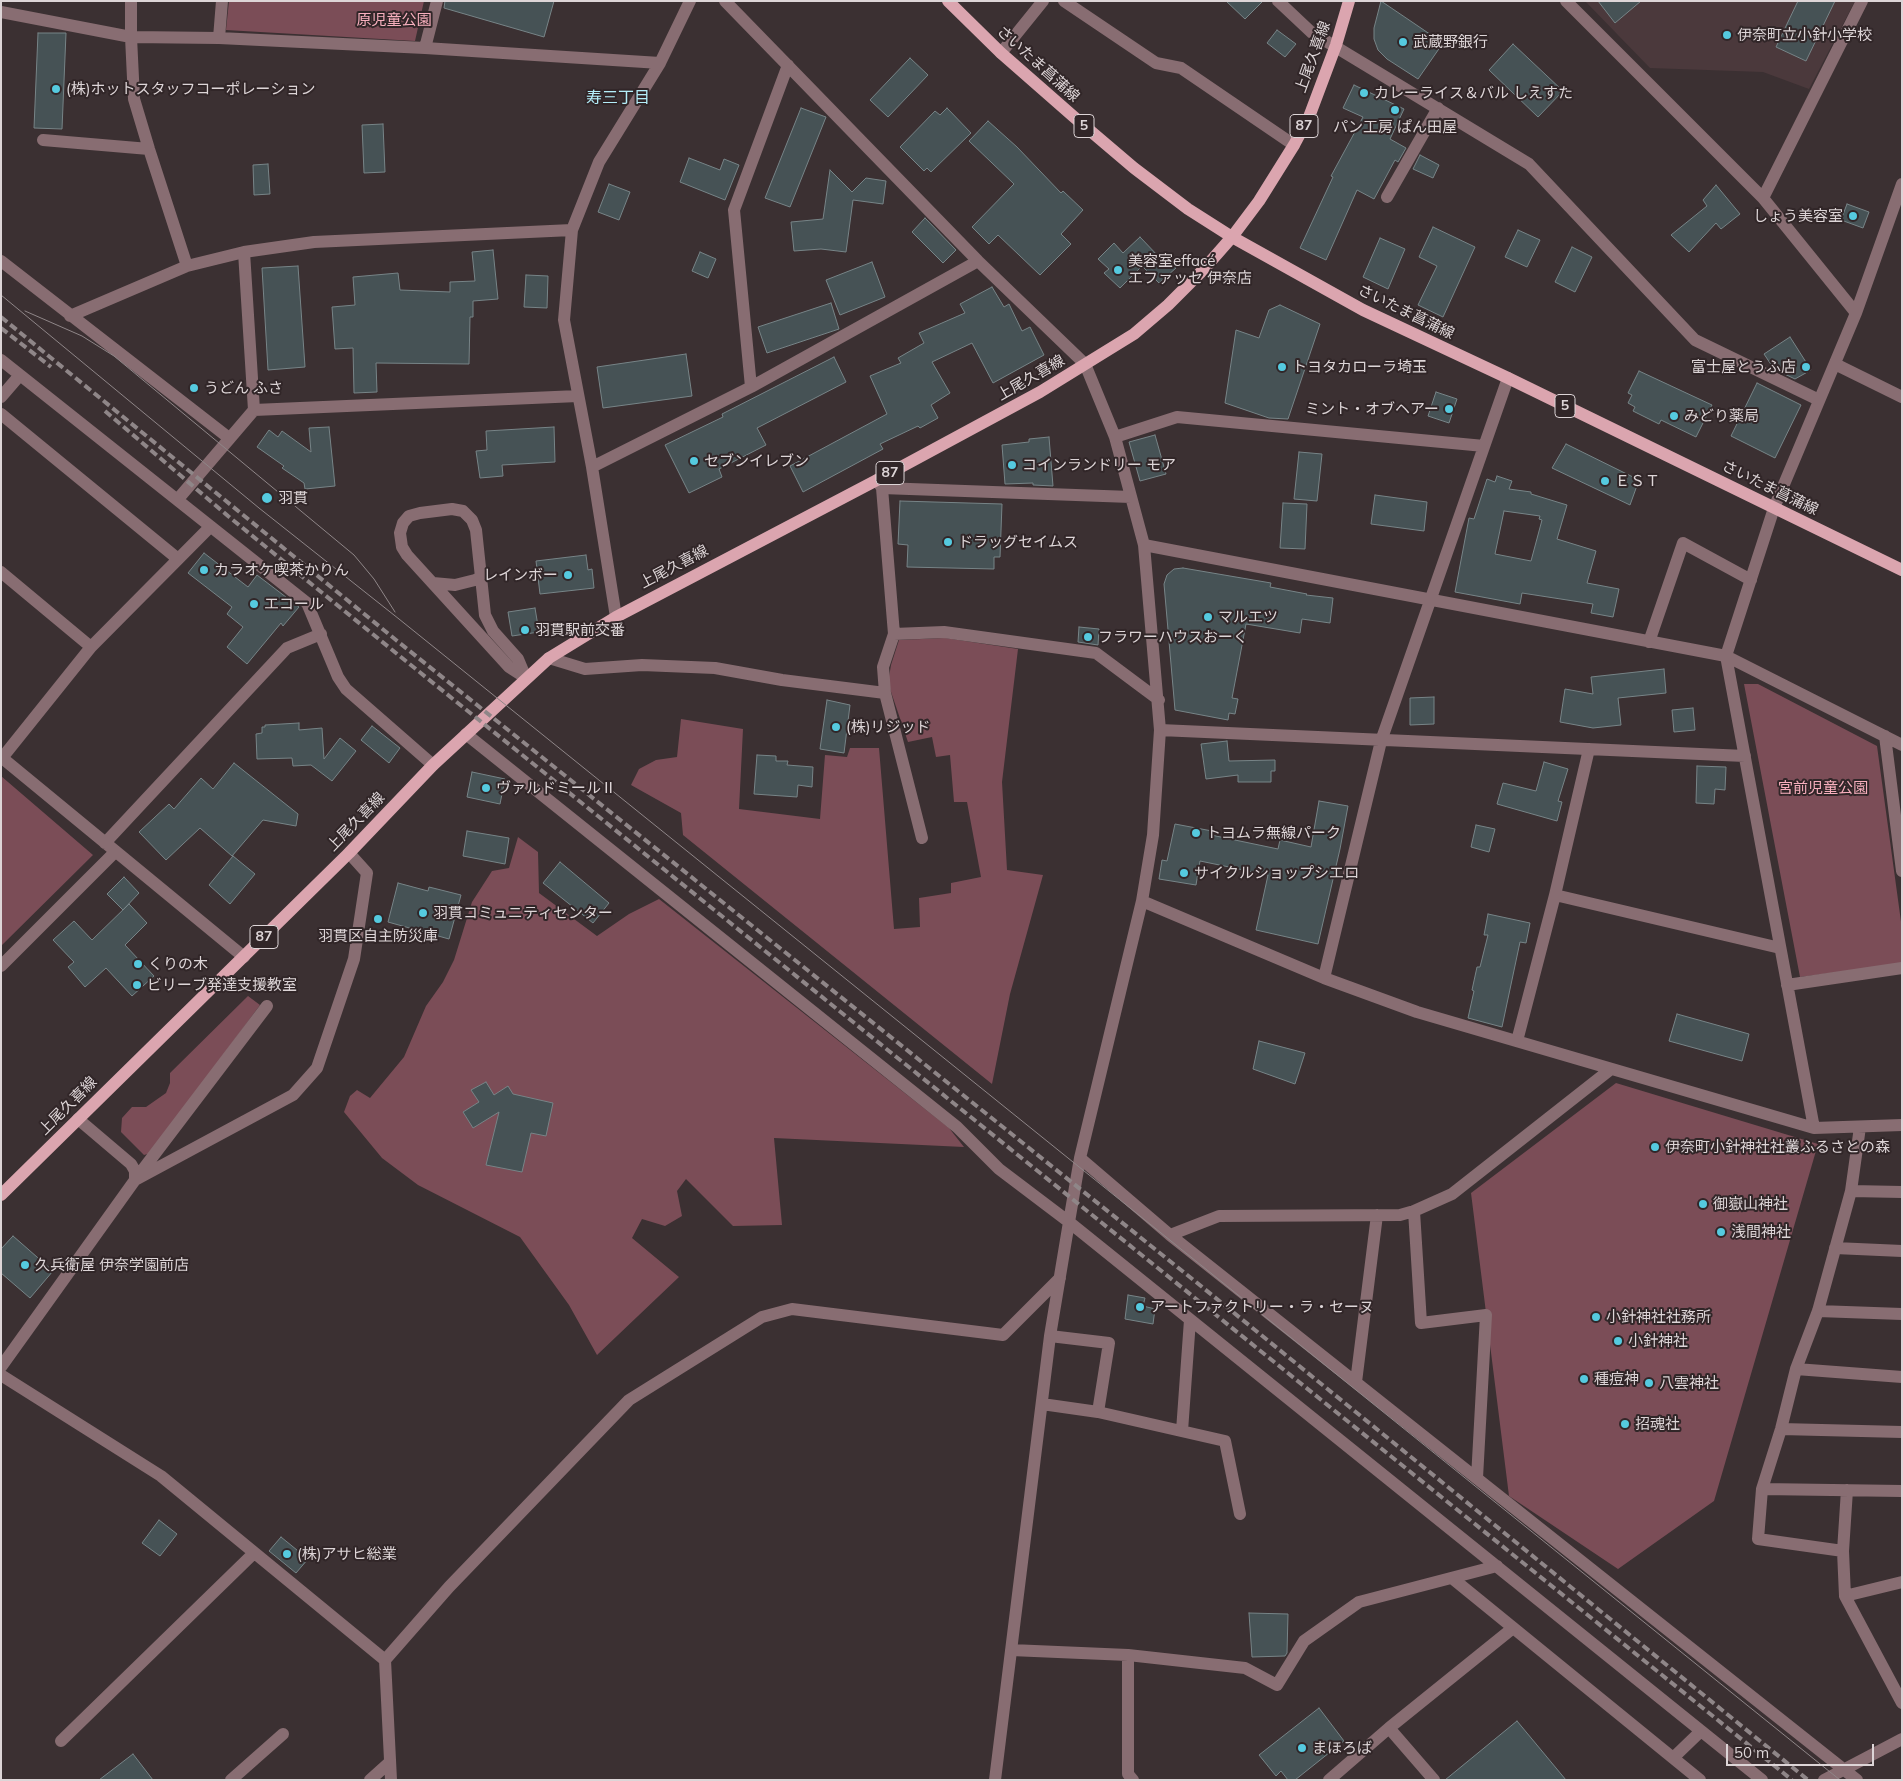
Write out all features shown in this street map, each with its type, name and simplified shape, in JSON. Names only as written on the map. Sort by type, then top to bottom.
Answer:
[{"type":"main road","name":"さいたま菖蒲線","points":[[948,1],[1001,53],[1134,168],[1188,209],[1232,237],[1363,310],[1508,378],[1902,570]]},
{"type":"main road","name":"上尾久喜線","points":[[1,1195],[244,957],[433,765],[549,658],[616,616],[880,484],[1086,364],[1134,334],[1168,305],[1232,237],[1259,201],[1294,145],[1309,116],[1336,45],[1349,1]]},
{"type":"street","points":[[131,1],[134,99],[187,266]]},
{"type":"street","points":[[219,38],[222,1]]},
{"type":"street","points":[[425,48],[437,1]]},
{"type":"street","points":[[616,616],[592,467],[564,320],[572,230],[599,162],[660,64],[690,1]]},
{"type":"street","points":[[725,1],[978,261],[1086,364],[1114,438],[1144,545],[1159,700],[1160,730],[1153,835],[1142,901],[1080,1158],[1069,1222],[1050,1336],[995,1780]]},
{"type":"street","points":[[1001,53],[1043,1]]},
{"type":"street","points":[[1064,1],[1156,63],[1181,68],[1294,145]]},
{"type":"street","points":[[1278,1],[1311,32],[1336,45],[1529,164],[1695,340],[1819,400]]},
{"type":"street","points":[[1566,1],[1763,198],[1856,313]]},
{"type":"street","points":[[1763,198],[1862,1]]},
{"type":"street","points":[[1,12],[131,37],[219,38],[425,48],[660,64]]},
{"type":"street","points":[[751,387],[734,210],[788,65]]},
{"type":"street","points":[[1387,197],[1438,108]]},
{"type":"street","points":[[43,140],[149,150]]},
{"type":"street","points":[[1814,1128],[1726,656],[1774,508],[1856,313],[1902,184]]},
{"type":"street","points":[[70,316],[187,266],[244,252],[314,242],[572,230]]},
{"type":"street","points":[[178,499],[254,410],[244,252]]},
{"type":"street","points":[[1,261],[229,438]]},
{"type":"street","points":[[592,467],[751,387],[978,261]]},
{"type":"street","points":[[1,360],[178,499],[210,528],[307,603],[338,677],[346,689],[433,765]]},
{"type":"street","points":[[1835,364],[1902,397]]},
{"type":"street","points":[[1,398],[20,375]]},
{"type":"street","points":[[1324,978],[1381,741],[1508,378]]},
{"type":"street","points":[[254,410],[578,396]]},
{"type":"street","points":[[1,414],[178,559]]},
{"type":"street","points":[[1114,438],[1177,417],[1484,446]]},
{"type":"street","points":[[922,838],[885,693],[883,667],[894,634],[880,484],[1131,497]]},
{"type":"street","points":[[452,509],[463,512],[472,520],[476,530],[485,615],[489,624],[518,659],[526,678],[509,667],[407,556],[402,547],[400,533],[403,523],[409,516],[452,509]]},
{"type":"street","points":[[210,528],[91,647],[2,757],[244,957]]},
{"type":"street","points":[[1649,642],[1683,544],[1751,580]]},
{"type":"street","points":[[1144,545],[1726,656],[1902,745]]},
{"type":"street","points":[[1,572],[91,647]]},
{"type":"street","points":[[433,583],[454,585],[475,580],[481,576]]},
{"type":"street","points":[[894,634],[944,632],[1096,653],[1159,700]]},
{"type":"street","points":[[1,966],[110,848],[287,648],[321,634]]},
{"type":"street","points":[[549,658],[585,669],[642,665],[715,668],[782,680],[885,693]]},
{"type":"street","points":[[1160,730],[1745,756]]},
{"type":"street","points":[[466,734],[957,1127],[999,1169],[1069,1222],[1762,1780]]},
{"type":"street","points":[[1885,736],[1902,871]]},
{"type":"street","points":[[1517,1041],[1555,895],[1589,749]]},
{"type":"street","points":[[136,1180],[293,1095],[317,1068],[354,959],[367,873],[348,853]]},
{"type":"street","points":[[1555,895],[1780,948]]},
{"type":"street","points":[[1142,901],[1324,978],[1416,1012],[1814,1128],[1902,1125]]},
{"type":"street","points":[[1787,985],[1902,968]]},
{"type":"street","points":[[1,1368],[136,1180],[267,1006]]},
{"type":"street","points":[[1170,1235],[1219,1216],[1400,1216],[1414,1211],[1452,1194],[1611,1069]]},
{"type":"street","points":[[78,1119],[132,1164],[136,1180]]},
{"type":"street","points":[[1843,1551],[1758,1539],[1762,1489],[1781,1429],[1796,1369],[1818,1311],[1851,1191],[1860,1127]]},
{"type":"street","points":[[1080,1158],[1170,1235],[1857,1780]]},
{"type":"street","points":[[1851,1191],[1902,1192]]},
{"type":"street","points":[[1414,1211],[1421,1323],[1486,1315],[1477,1478]]},
{"type":"street","points":[[1356,1382],[1377,1216]]},
{"type":"street","points":[[1835,1248],[1902,1251]]},
{"type":"street","points":[[390,1780],[385,1660],[456,1580],[629,1400],[762,1316],[792,1309],[1003,1335],[1060,1278]]},
{"type":"street","points":[[1818,1311],[1902,1314]]},
{"type":"street","points":[[1182,1431],[1190,1320]]},
{"type":"street","points":[[1050,1336],[1108,1343],[1098,1412]]},
{"type":"street","points":[[1796,1369],[1902,1377]]},
{"type":"street","points":[[1,1375],[161,1476],[385,1660]]},
{"type":"street","points":[[1042,1404],[1098,1412],[1225,1441],[1240,1514]]},
{"type":"street","points":[[1781,1429],[1902,1432]]},
{"type":"street","points":[[1762,1489],[1902,1491]]},
{"type":"street","points":[[1847,1490],[1843,1551],[1845,1596],[1902,1704]]},
{"type":"street","points":[[61,1741],[254,1553]]},
{"type":"street","points":[[1011,1650],[1128,1655],[1245,1668],[1277,1685],[1304,1641],[1359,1602],[1497,1566]]},
{"type":"street","points":[[1452,1578],[1700,1780]]},
{"type":"street","points":[[1845,1596],[1902,1582]]},
{"type":"street","points":[[1329,1780],[1389,1728],[1513,1628]]},
{"type":"street","points":[[1128,1655],[1128,1774],[1133,1780]]},
{"type":"street","points":[[1389,1728],[1434,1780]]},
{"type":"street","points":[[1673,1758],[1701,1731]]},
{"type":"street","points":[[231,1780],[282,1734]]},
{"type":"street","points":[[1824,1780],[1902,1739]]},
{"type":"street","points":[[370,1780],[390,1762]]},
{"type":"shaded area","name":"伊奈町立小針小学校","points":[[1585,1],[1855,1],[1809,89],[1763,72],[1650,68]]},
{"type":"green space","name":"原児童公園","points":[[229,1],[424,1],[415,41],[226,30]]},
{"type":"green space","points":[[945,638],[1018,649],[1002,782],[1007,870],[1043,875],[1010,994],[992,1084],[683,835],[681,813],[631,785],[639,769],[656,760],[677,757],[681,719],[743,729],[739,809],[820,819],[825,755],[847,757],[850,748],[879,748],[894,929],[920,927],[919,898],[951,893],[951,883],[981,877],[967,802],[954,802],[950,755],[936,757],[932,737],[908,742],[888,683],[891,665],[899,640]]},
{"type":"green space","name":"宮前児童公園","points":[[1744,684],[1758,684],[1877,746],[1902,929],[1902,964],[1800,977]]},
{"type":"green space","points":[[1,776],[93,855],[1,946]]},
{"type":"green space","points":[[518,837],[538,852],[539,893],[597,936],[629,914],[659,899],[949,1128],[964,1147],[774,1138],[782,1225],[733,1226],[686,1179],[677,1191],[682,1216],[665,1226],[642,1219],[632,1238],[679,1277],[597,1355],[569,1305],[520,1237],[418,1185],[382,1158],[344,1112],[350,1096],[357,1090],[370,1098],[404,1057],[426,1006],[443,982],[454,960],[472,902],[492,871],[509,868]]},
{"type":"green space","points":[[248,996],[260,1005],[151,1153],[144,1155],[121,1132],[122,1118],[132,1107],[146,1107],[166,1093],[170,1083],[170,1073]]},
{"type":"green space","points":[[1616,1083],[1818,1144],[1714,1501],[1618,1569],[1509,1496],[1471,1193]]},
{"type":"building","points":[[445,1],[554,1],[544,37],[444,8]]},
{"type":"building","points":[[1226,1],[1263,1],[1245,19]]},
{"type":"building","points":[[1381,1],[1443,43],[1418,79],[1387,59],[1378,50],[1374,39],[1374,28]]},
{"type":"building","points":[[1598,1],[1641,1],[1615,23]]},
{"type":"building","points":[[1798,1],[1835,1],[1806,61],[1776,47]]},
{"type":"building","points":[[1277,30],[1296,44],[1285,57],[1267,43]]},
{"type":"building","points":[[38,33],[66,33],[62,129],[34,128]]},
{"type":"building","points":[[1513,44],[1563,91],[1538,117],[1489,70]]},
{"type":"building","points":[[910,58],[928,75],[888,117],[870,100]]},
{"type":"building","points":[[1354,85],[1404,109],[1390,139],[1406,148],[1398,162],[1395,160],[1374,199],[1357,190],[1326,260],[1300,248],[1333,177],[1331,176],[1363,117],[1343,108]]},
{"type":"building","points":[[801,108],[826,117],[790,207],[765,198]]},
{"type":"building","points":[[947,108],[971,133],[931,172],[927,168],[924,171],[900,147],[935,111],[940,115]]},
{"type":"building","points":[[988,121],[1017,147],[1061,193],[1063,191],[1083,210],[1061,234],[1071,244],[1040,275],[998,235],[989,244],[972,227],[1014,184],[969,141]]},
{"type":"building","points":[[383,124],[385,172],[364,173],[362,125]]},
{"type":"building","points":[[1420,155],[1439,165],[1433,178],[1413,169]]},
{"type":"building","points":[[689,158],[720,170],[724,159],[739,165],[725,200],[680,182]]},
{"type":"building","points":[[268,164],[270,194],[254,195],[253,165]]},
{"type":"building","points":[[830,170],[852,192],[866,178],[886,181],[883,204],[853,200],[846,252],[821,249],[794,251],[791,222],[823,219]]},
{"type":"building","points":[[609,184],[630,192],[619,220],[598,212]]},
{"type":"building","points":[[1716,185],[1740,214],[1721,229],[1716,223],[1689,252],[1671,235],[1707,206],[1703,200]]},
{"type":"building","points":[[1847,204],[1869,212],[1863,228],[1841,220]]},
{"type":"building","points":[[925,218],[956,250],[943,263],[912,232]]},
{"type":"building","points":[[1433,227],[1475,247],[1443,317],[1418,305],[1437,266],[1419,257]]},
{"type":"building","points":[[1518,230],[1540,240],[1527,267],[1505,257]]},
{"type":"building","points":[[1140,237],[1159,257],[1162,254],[1176,268],[1159,283],[1142,266],[1120,288],[1104,273],[1109,269],[1098,259],[1114,243],[1123,253]]},
{"type":"building","points":[[1380,238],[1405,249],[1388,289],[1363,277]]},
{"type":"building","points":[[1572,247],[1592,257],[1575,292],[1555,282]]},
{"type":"building","points":[[493,250],[498,299],[473,301],[473,317],[470,317],[469,364],[376,363],[377,392],[354,393],[353,348],[335,349],[332,307],[355,305],[353,277],[398,273],[400,290],[450,292],[450,282],[475,281],[472,252]]},
{"type":"building","points":[[700,252],[716,259],[708,278],[692,271]]},
{"type":"building","points":[[872,262],[885,297],[840,315],[826,280]]},
{"type":"building","points":[[298,266],[305,367],[268,370],[262,268]]},
{"type":"building","points":[[526,275],[548,276],[547,308],[524,307]]},
{"type":"building","points":[[992,287],[1004,307],[1009,304],[1022,331],[1030,327],[1044,355],[993,383],[972,343],[932,362],[950,393],[931,405],[938,418],[920,428],[918,426],[880,444],[883,449],[803,492],[790,466],[887,414],[870,376],[901,363],[898,358],[924,343],[919,333],[965,313],[960,304]]},
{"type":"building","points":[[831,303],[839,329],[767,353],[758,327]]},
{"type":"building","points":[[1280,305],[1320,324],[1288,419],[1269,418],[1225,403],[1236,330],[1259,338],[1269,310]]},
{"type":"building","points":[[1790,337],[1811,370],[1795,379],[1774,369],[1764,354]]},
{"type":"building","points":[[686,354],[692,396],[603,408],[597,367]]},
{"type":"building","points":[[834,357],[846,382],[757,428],[766,445],[719,469],[722,477],[689,493],[665,445],[723,417],[722,414]]},
{"type":"building","points":[[1639,371],[1712,405],[1696,437],[1661,420],[1659,424],[1633,411],[1635,407],[1628,403],[1632,395],[1628,393]]},
{"type":"building","points":[[1757,383],[1801,405],[1775,458],[1731,436]]},
{"type":"building","points":[[1436,392],[1457,399],[1449,423],[1428,416]]},
{"type":"building","points":[[329,427],[335,486],[305,489],[304,483],[257,447],[269,430],[278,437],[282,431],[311,452],[309,428]]},
{"type":"building","points":[[554,427],[555,462],[502,465],[503,476],[480,478],[476,451],[487,450],[486,431]]},
{"type":"building","points":[[1155,435],[1166,474],[1140,481],[1129,442]]},
{"type":"building","points":[[1049,437],[1053,486],[1033,485],[1033,483],[1005,484],[1002,445],[1029,442],[1029,439]]},
{"type":"building","points":[[1566,444],[1639,480],[1630,505],[1552,468]]},
{"type":"building","points":[[1299,452],[1322,454],[1317,501],[1294,499]]},
{"type":"building","points":[[1497,476],[1512,481],[1509,489],[1531,492],[1531,494],[1567,505],[1557,539],[1596,551],[1587,583],[1619,589],[1613,617],[1591,613],[1593,604],[1522,593],[1520,604],[1455,592],[1469,518],[1474,519],[1487,479],[1495,482]],"holes":[[[1504,511],[1540,516],[1539,519],[1542,520],[1531,561],[1495,554]]]},
{"type":"building","points":[[1375,495],[1427,502],[1424,531],[1371,524]]},
{"type":"building","points":[[900,501],[1002,504],[1000,557],[994,557],[994,569],[907,567],[908,545],[898,544]]},
{"type":"building","points":[[1283,503],[1307,504],[1305,549],[1280,548]]},
{"type":"building","points":[[204,553],[248,587],[257,575],[299,607],[283,626],[281,623],[247,664],[227,647],[243,627],[227,614],[232,607],[188,573]]},
{"type":"building","points":[[586,555],[588,570],[592,569],[594,588],[540,594],[536,561]]},
{"type":"building","points":[[1183,568],[1271,583],[1270,587],[1306,595],[1333,598],[1330,623],[1302,619],[1300,633],[1246,624],[1232,698],[1238,699],[1235,714],[1229,713],[1228,720],[1175,710],[1164,584],[1167,575],[1174,569]]},
{"type":"building","points":[[535,608],[539,632],[512,636],[508,612]]},
{"type":"building","points":[[1079,627],[1099,629],[1098,645],[1078,642]]},
{"type":"building","points":[[1664,669],[1666,693],[1618,698],[1621,725],[1593,728],[1560,722],[1565,689],[1593,694],[1591,677]]},
{"type":"building","points":[[1434,697],[1434,724],[1410,725],[1410,698]]},
{"type":"building","points":[[827,700],[850,705],[844,753],[820,749]]},
{"type":"building","points":[[1693,708],[1695,730],[1674,732],[1672,710]]},
{"type":"building","points":[[299,723],[299,730],[322,728],[324,759],[340,738],[356,751],[332,781],[311,765],[293,766],[292,758],[257,759],[256,734],[262,733],[262,727],[265,727],[265,725]]},
{"type":"building","points":[[372,726],[400,748],[389,763],[361,740]]},
{"type":"building","points":[[1227,741],[1229,761],[1275,760],[1275,771],[1271,771],[1271,782],[1238,782],[1238,775],[1206,779],[1201,744]]},
{"type":"building","points":[[757,755],[776,756],[776,761],[788,761],[787,765],[813,767],[812,787],[798,785],[797,797],[754,794]]},
{"type":"building","points":[[1544,762],[1568,769],[1558,801],[1562,802],[1557,821],[1497,804],[1503,783],[1536,791]]},
{"type":"building","points":[[234,763],[298,814],[296,826],[263,820],[232,856],[200,828],[166,860],[139,832],[169,804],[174,809],[201,778],[213,789]]},
{"type":"building","points":[[1697,766],[1726,767],[1725,790],[1715,789],[1714,804],[1696,803]]},
{"type":"building","name":"ヴァルドミールⅡ","points":[[472,772],[505,779],[500,804],[467,797]]},
{"type":"building","points":[[1319,801],[1348,806],[1318,944],[1256,930],[1268,875],[1200,861],[1196,885],[1159,879],[1162,860],[1167,861],[1175,824],[1212,831],[1211,835],[1278,849],[1280,840],[1311,847]]},
{"type":"building","points":[[1476,825],[1495,829],[1489,852],[1471,847]]},
{"type":"building","points":[[467,831],[509,838],[505,864],[463,856]]},
{"type":"building","points":[[233,856],[255,874],[230,904],[209,885]]},
{"type":"building","points":[[560,862],[609,903],[593,923],[543,883]]},
{"type":"building","points":[[124,877],[139,893],[123,910],[107,894]]},
{"type":"building","name":"羽貫コミュニティセンター","points":[[398,883],[428,891],[429,887],[461,895],[449,939],[388,922]]},
{"type":"building","points":[[129,904],[147,923],[125,945],[154,976],[132,996],[106,968],[85,987],[68,967],[74,962],[53,940],[74,921],[92,940]]},
{"type":"building","points":[[1488,914],[1530,923],[1526,943],[1520,942],[1502,1027],[1468,1018],[1477,967],[1480,967],[1488,935],[1484,935]]},
{"type":"building","points":[[1677,1014],[1749,1034],[1742,1061],[1669,1041]]},
{"type":"building","points":[[1259,1041],[1305,1053],[1295,1084],[1253,1069]]},
{"type":"building","points":[[486,1082],[494,1095],[508,1086],[513,1094],[553,1103],[546,1136],[531,1133],[522,1172],[486,1165],[499,1112],[473,1128],[463,1112],[479,1102],[471,1090]]},
{"type":"building","points":[[13,1236],[53,1271],[30,1298],[1,1273],[1,1249]]},
{"type":"building","points":[[1128,1295],[1145,1298],[1143,1306],[1155,1309],[1153,1324],[1125,1319]]},
{"type":"building","points":[[159,1520],[177,1534],[160,1556],[142,1543]]},
{"type":"building","points":[[281,1537],[308,1559],[296,1573],[269,1551]]},
{"type":"building","points":[[1249,1613],[1288,1614],[1287,1653],[1285,1656],[1252,1657]]},
{"type":"building","name":"まほろば","points":[[1319,1708],[1344,1741],[1295,1780],[1288,1780],[1281,1771],[1276,1776],[1259,1755]]},
{"type":"building","points":[[1517,1721],[1566,1780],[1445,1780]]},
{"type":"building","points":[[133,1754],[153,1780],[99,1780]]},
{"type":"tram line","points":[[1,295],[259,508],[1840,1780]]},
{"type":"tram line","points":[[25,311],[82,336],[114,356],[354,555],[374,579],[395,612]]},
{"type":"railway","points":[[1,317],[396,640],[1196,1282],[1808,1780]]},
{"type":"railway","points":[[1,328],[51,367]]},
{"type":"railway","points":[[105,411],[228,516],[391,649],[1792,1780]]},
{"type":"place","name":"伊奈町立小針小学校","points":[[1727,35]]},
{"type":"place","name":"武蔵野銀行","points":[[1403,42]]},
{"type":"place","name":"(株)ホットスタッフコーポレーション","points":[[56,89]]},
{"type":"place","name":"カレーライス＆バル しえすた","points":[[1364,93]]},
{"type":"place","name":"パン工房 ぱん田屋","points":[[1395,110]]},
{"type":"place","name":"しょう美容室","points":[[1853,216]]},
{"type":"place","name":"美容室effacé エファッセ 伊奈店","points":[[1118,270]]},
{"type":"place","name":"トヨタカローラ埼玉","points":[[1282,367]]},
{"type":"place","name":"富士屋とうふ店","points":[[1806,367]]},
{"type":"place","name":"うどん ふさ","points":[[194,388]]},
{"type":"place","name":"ミント・オブヘアー","points":[[1449,409]]},
{"type":"place","name":"みどり薬局","points":[[1674,416]]},
{"type":"place","name":"セブンイレブン","points":[[694,461]]},
{"type":"place","name":"コインランドリー モア","points":[[1012,465]]},
{"type":"place","name":"ＥＳＴ","points":[[1605,481]]},
{"type":"place","name":"羽貫","points":[[267,498]]},
{"type":"place","name":"ドラッグセイムス","points":[[948,542]]},
{"type":"place","name":"カラオケ喫茶かりん","points":[[204,570]]},
{"type":"place","name":"レインボー","points":[[568,575]]},
{"type":"place","name":"エコール","points":[[254,604]]},
{"type":"place","name":"マルエツ","points":[[1208,617]]},
{"type":"place","name":"羽貫駅前交番","points":[[525,630]]},
{"type":"place","name":"フラワーハウスおーく","points":[[1088,637]]},
{"type":"place","name":"(株)リジッド","points":[[836,727]]},
{"type":"place","name":"ヴァルドミールⅡ","points":[[486,788]]},
{"type":"place","name":"トヨムラ無線パーク","points":[[1196,833]]},
{"type":"place","name":"サイクルショップシエロ","points":[[1184,873]]},
{"type":"place","name":"羽貫コミュニティセンター","points":[[423,913]]},
{"type":"place","name":"羽貫区自主防災庫","points":[[378,919]]},
{"type":"place","name":"くりの木","points":[[138,964]]},
{"type":"place","name":"ビリーブ発達支援教室","points":[[137,985]]},
{"type":"place","name":"伊奈町小針神社社叢ふるさとの森","points":[[1655,1147]]},
{"type":"place","name":"御嶽山神社","points":[[1703,1204]]},
{"type":"place","name":"浅間神社","points":[[1721,1232]]},
{"type":"place","name":"久兵衛屋 伊奈学園前店","points":[[25,1265]]},
{"type":"place","name":"アートファクトリー・ラ・セーヌ","points":[[1140,1307]]},
{"type":"place","name":"小針神社社務所","points":[[1596,1317]]},
{"type":"place","name":"小針神社","points":[[1618,1341]]},
{"type":"place","name":"種痘神","points":[[1584,1379]]},
{"type":"place","name":"八雲神社","points":[[1649,1383]]},
{"type":"place","name":"招魂社","points":[[1625,1424]]},
{"type":"place","name":"(株)アサヒ総業","points":[[287,1554]]},
{"type":"place","name":"まほろば","points":[[1302,1748]]},
{"type":"district","name":"寿三丁目","points":[[618,98]]}]
